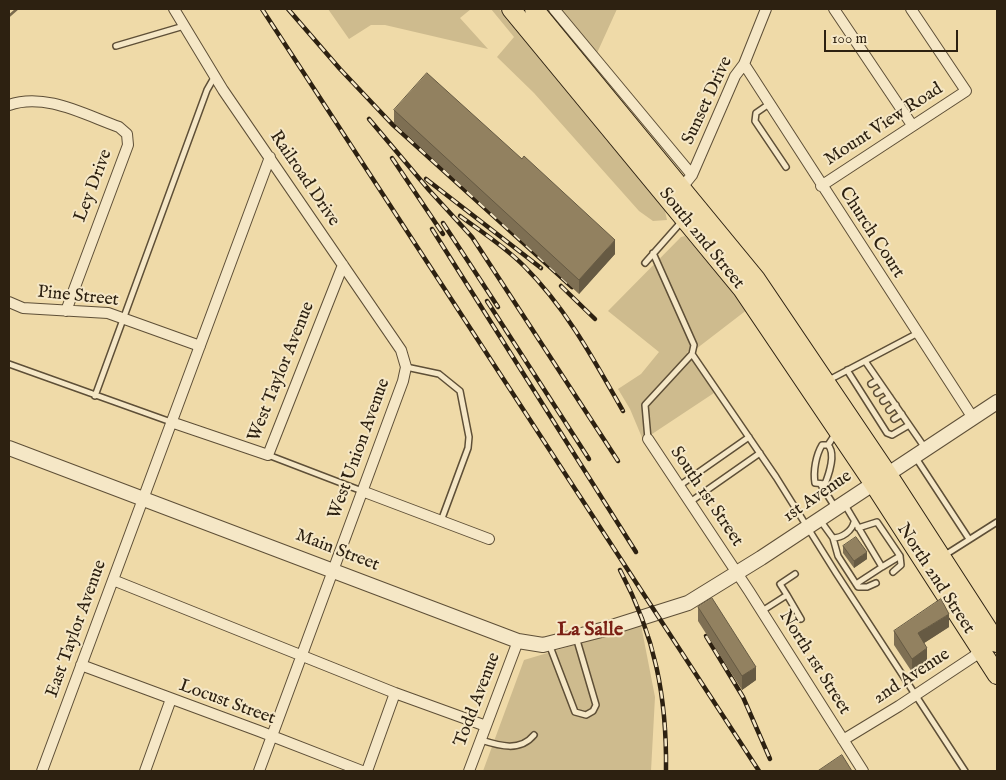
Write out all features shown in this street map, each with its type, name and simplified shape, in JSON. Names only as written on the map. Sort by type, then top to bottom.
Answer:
[{"type":"highway","name":"South 2nd Street","points":[[512,9],[681,188]]},
{"type":"highway","name":"South 2nd Street","points":[[534,9],[681,188],[691,212],[759,312],[833,438],[880,478]]},
{"type":"highway","name":"South 2nd Street","points":[[691,212],[756,278],[826,382],[880,478]]},
{"type":"highway","name":"North 2nd Street","points":[[880,478],[910,539],[993,644]]},
{"type":"highway","name":"North 2nd Street","points":[[880,478],[941,557],[993,644],[997,675]]},
{"type":"street","name":"Railroad Drive","points":[[174,9],[215,76],[401,350],[406,367]]},
{"type":"street","points":[[554,9],[681,188]]},
{"type":"street","name":"Sunset Drive","points":[[681,188],[734,76],[744,64],[766,9]]},
{"type":"street","points":[[834,9],[912,125]]},
{"type":"street","name":"Mount View Road","points":[[821,186],[966,91],[911,9]]},
{"type":"street","name":"Church Court","points":[[744,64],[821,186],[973,418]]},
{"type":"street","name":"Ley Drive","points":[[9,105],[21,101],[57,105],[119,128],[127,134],[128,145],[66,311]]},
{"type":"street","points":[[143,498],[270,158]]},
{"type":"street","name":"West Taylor Avenue","points":[[171,422],[268,456],[343,265]]},
{"type":"street","name":"Pine Street","points":[[9,302],[24,308],[108,313],[200,346]]},
{"type":"street","name":"West Union Avenue","points":[[258,771],[403,381],[406,367]]},
{"type":"street","name":"1st Avenue","points":[[656,613],[688,603],[997,402]]},
{"type":"street","name":"South 1st Street","points":[[648,440],[736,573]]},
{"type":"street","name":"Main Street","points":[[9,448],[518,641],[543,645],[549,644],[656,613]]},
{"type":"street","points":[[362,492],[489,538]]},
{"type":"street","name":"East Taylor Avenue","points":[[42,771],[143,498]]},
{"type":"street","name":"North 1st Street","points":[[736,573],[863,771]]},
{"type":"street","points":[[113,580],[395,693],[486,726]]},
{"type":"street","name":"Todd Avenue","points":[[469,771],[518,641]]},
{"type":"street","name":"2nd Avenue","points":[[843,740],[993,644]]},
{"type":"street","name":"Locust Street","points":[[81,666],[362,771]]},
{"type":"street","points":[[367,771],[395,693]]},
{"type":"street","points":[[145,771],[171,699]]},
{"type":"lane","points":[[116,46],[184,26]]},
{"type":"lane","points":[[94,396],[207,90],[215,76]]},
{"type":"lane","points":[[769,104],[756,113],[755,121],[786,167]]},
{"type":"lane","points":[[645,263],[691,212]]},
{"type":"lane","points":[[648,440],[645,405],[692,354],[694,345],[653,253]]},
{"type":"lane","points":[[826,382],[918,333]]},
{"type":"lane","points":[[692,354],[760,452],[965,771]]},
{"type":"lane","points":[[865,361],[909,425],[920,452],[969,539]]},
{"type":"lane","points":[[9,364],[171,422]]},
{"type":"lane","points":[[406,367],[440,374],[460,391],[469,437],[468,448],[441,521]]},
{"type":"lane","points":[[847,370],[886,425],[887,433],[892,435],[909,425]]},
{"type":"lane","points":[[871,384],[878,380]]},
{"type":"lane","points":[[877,393],[884,388]]},
{"type":"lane","points":[[883,401],[890,397]]},
{"type":"lane","points":[[889,410],[896,406]]},
{"type":"lane","points":[[894,420],[902,414]]},
{"type":"lane","points":[[679,486],[749,437]]},
{"type":"lane","points":[[833,438],[822,445],[818,451],[815,483],[821,485],[854,522],[882,567]]},
{"type":"lane","points":[[821,485],[825,484],[827,478],[833,438]]},
{"type":"lane","points":[[690,502],[760,452]]},
{"type":"lane","points":[[268,456],[362,492]]},
{"type":"lane","points":[[819,519],[833,538],[838,556],[856,584],[862,588],[876,583]]},
{"type":"lane","points":[[833,538],[839,538],[852,528],[854,522]]},
{"type":"lane","points":[[858,528],[877,522],[900,556],[901,565],[893,572]]},
{"type":"lane","points":[[941,557],[997,522]]},
{"type":"lane","points":[[895,548],[910,539]]},
{"type":"lane","points":[[856,584],[900,556]]},
{"type":"lane","points":[[795,574],[780,584],[801,619]]},
{"type":"lane","points":[[762,611],[787,595]]},
{"type":"lane","points":[[549,644],[575,712],[586,715],[593,711],[596,705],[575,637]]},
{"type":"lane","points":[[481,740],[510,746],[525,743],[534,735]]},
{"type":"shaded area","points":[[328,9],[471,9],[460,18],[488,49],[385,25],[371,25],[349,39]]},
{"type":"shaded area","points":[[491,9],[499,9],[607,141],[663,204],[661,206],[665,211],[667,220],[653,221],[639,211],[534,93],[497,57],[514,37]]},
{"type":"shaded area","points":[[560,9],[617,9],[597,53]]},
{"type":"shaded area","points":[[685,236],[748,309],[696,349],[687,352],[714,393],[643,440],[630,409],[618,389],[641,374],[659,352],[608,311],[681,237]]},
{"type":"shaded area","points":[[641,625],[655,697],[651,771],[483,771],[524,660]]},
{"type":"building","points":[[427,73],[522,159],[524,156],[615,240],[579,280],[394,110]]},
{"type":"building","points":[[856,537],[867,552],[854,561],[843,546]]},
{"type":"building","points":[[712,598],[756,667],[742,676],[698,607]]},
{"type":"building","points":[[941,599],[949,614],[918,633],[927,648],[912,659],[894,631]]},
{"type":"building","points":[[842,755],[852,771],[818,771]]},
{"type":"waterway","points":[[9,16],[17,9]]},
{"type":"railway","points":[[262,9],[759,771]]},
{"type":"railway","points":[[288,9],[340,69],[392,124],[572,287]]},
{"type":"railway","points":[[369,119],[472,237],[618,461]]},
{"type":"railway","points":[[392,158],[443,234]]},
{"type":"railway","points":[[426,179],[541,268]]},
{"type":"railway","points":[[460,216],[509,252],[539,282],[578,335],[623,411]]},
{"type":"railway","points":[[443,223],[498,307]]},
{"type":"railway","points":[[432,229],[636,552]]},
{"type":"railway","points":[[561,286],[595,319]]},
{"type":"railway","points":[[487,301],[589,459]]},
{"type":"railway","points":[[620,570],[642,619],[656,668],[664,718],[666,771]]},
{"type":"railway","points":[[706,636],[743,697],[770,759]]},
{"type":"district","name":"La Salle","points":[[590,631]]}]
